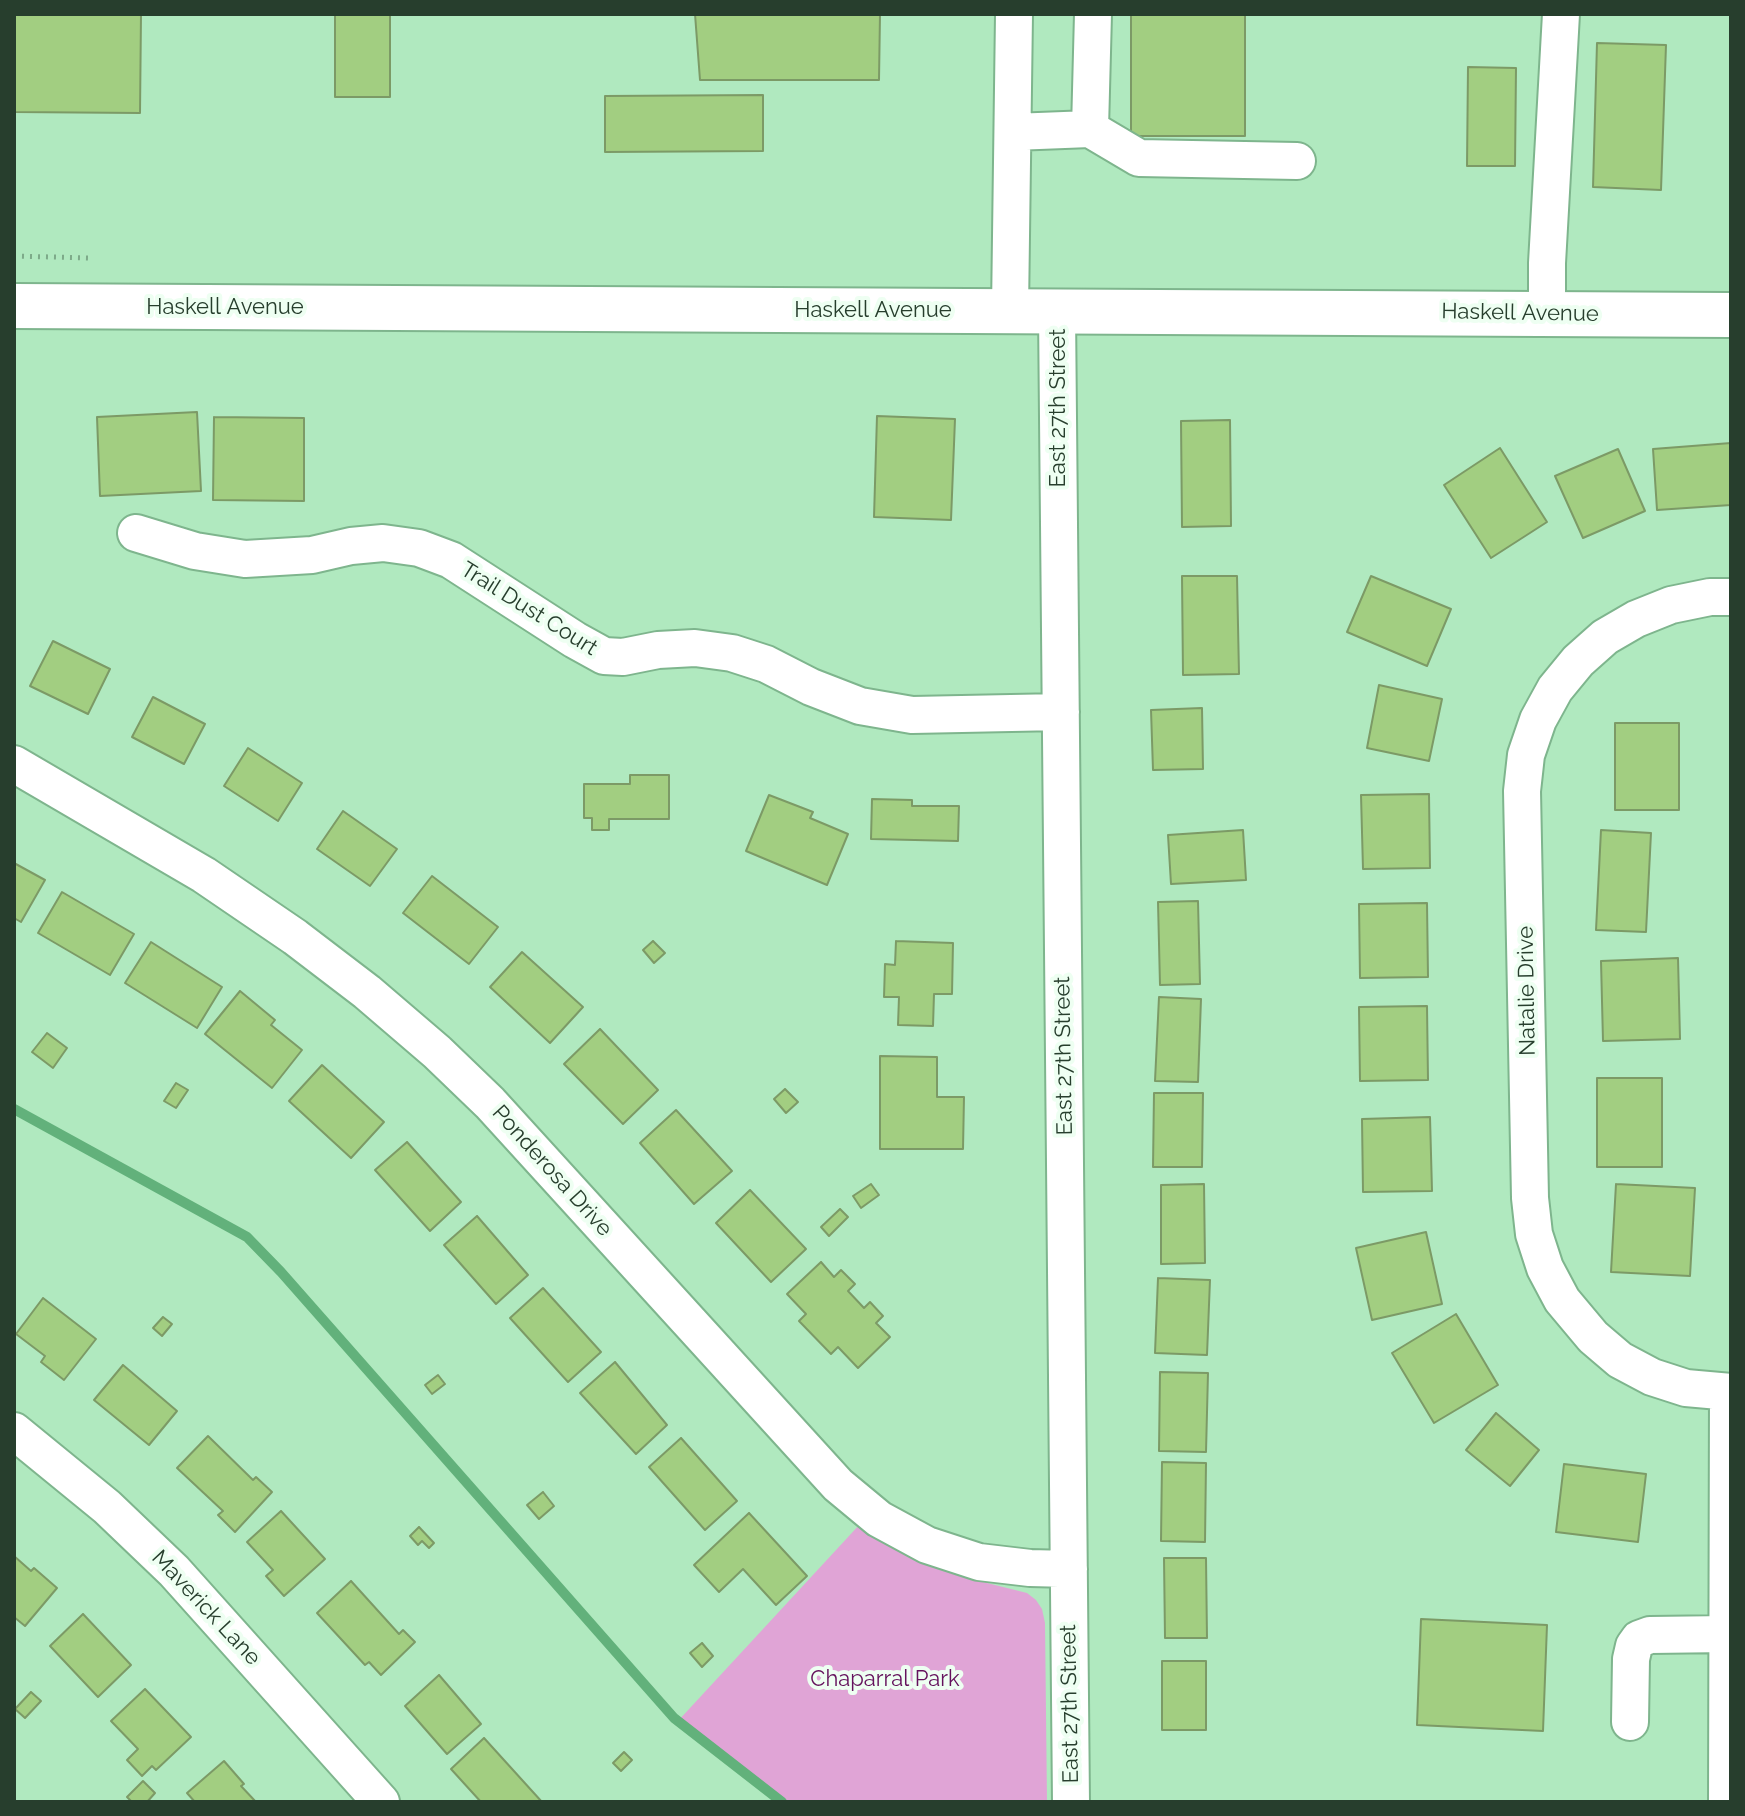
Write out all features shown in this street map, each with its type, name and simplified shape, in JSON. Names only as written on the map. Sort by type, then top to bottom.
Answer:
[{"type":"main road","name":"Haskell Avenue","points":[[14,306],[1731,315]]},
{"type":"street","points":[[1010,310],[1014,14]]},
{"type":"street","points":[[1090,129],[1093,14]]},
{"type":"street","points":[[1547,312],[1561,14]]},
{"type":"street","points":[[1013,132],[1090,129],[1139,158],[1297,161]]},
{"type":"street","name":"East 27th Street","points":[[1057,311],[1071,1802]]},
{"type":"street","name":"Trail Dust Court","points":[[136,533],[195,551],[245,559],[312,555],[383,543],[419,548],[451,560],[604,656],[623,657],[658,650],[695,648],[732,653],[766,664],[811,687],[860,706],[912,715],[1061,712]]},
{"type":"street","name":"Natalie Drive","points":[[1730,1392],[1686,1388],[1652,1377],[1620,1360],[1593,1337],[1562,1300],[1545,1268],[1534,1234],[1530,1198],[1522,791],[1526,755],[1538,720],[1555,689],[1578,661],[1605,637],[1636,619],[1671,605],[1710,597],[1731,597]]},
{"type":"street","name":"Ponderosa Drive","points":[[14,764],[204,875],[295,937],[367,992],[437,1052],[490,1103],[838,1485],[879,1519],[927,1545],[979,1562],[1069,1569]]},
{"type":"street","points":[[1727,1802],[1730,1392]]},
{"type":"street","name":"Maverick Lane","points":[[14,1431],[107,1507],[174,1571],[381,1802]]},
{"type":"street","points":[[1630,1722],[1631,1659],[1639,1639],[1650,1635],[1728,1634]]},
{"type":"path","points":[[14,256],[90,258]]},
{"type":"green space","name":"Chaparral Park","points":[[861,1523],[926,1562],[959,1576],[1027,1593],[1042,1609],[1045,1623],[1047,1802],[782,1802],[678,1721]]},
{"type":"building","points":[[14,14],[141,14],[140,113],[14,112]]},
{"type":"building","points":[[335,14],[390,14],[390,97],[335,97]]},
{"type":"building","points":[[695,14],[880,14],[879,80],[700,80]]},
{"type":"building","points":[[1131,14],[1245,14],[1245,136],[1131,136]]},
{"type":"building","points":[[1597,43],[1666,45],[1661,190],[1593,187]]},
{"type":"building","points":[[1468,67],[1516,68],[1515,166],[1467,166]]},
{"type":"building","points":[[763,95],[763,151],[605,152],[605,96]]},
{"type":"building","points":[[197,412],[201,491],[100,496],[97,417]]},
{"type":"building","points":[[877,416],[955,419],[951,520],[874,517]]},
{"type":"building","points":[[214,417],[304,418],[304,501],[213,500]]},
{"type":"building","points":[[1230,420],[1231,526],[1182,527],[1181,421]]},
{"type":"building","points":[[1731,443],[1731,505],[1657,510],[1653,449]]},
{"type":"building","points":[[1500,448],[1547,522],[1491,558],[1444,485]]},
{"type":"building","points":[[1618,449],[1645,511],[1583,538],[1555,476]]},
{"type":"building","points":[[1182,576],[1237,576],[1239,674],[1183,675]]},
{"type":"building","points":[[1371,576],[1451,609],[1427,666],[1347,632]]},
{"type":"building","points":[[53,641],[110,669],[88,714],[30,686]]},
{"type":"building","points":[[1379,685],[1442,699],[1429,761],[1367,748]]},
{"type":"building","points":[[153,697],[205,724],[184,764],[132,737]]},
{"type":"building","points":[[1202,708],[1203,769],[1153,770],[1151,710]]},
{"type":"building","points":[[1615,723],[1679,723],[1679,810],[1615,810]]},
{"type":"building","points":[[248,748],[302,783],[278,821],[224,786]]},
{"type":"building","points":[[630,775],[669,775],[669,819],[609,819],[609,830],[592,830],[592,818],[584,818],[584,784],[630,784]]},
{"type":"building","points":[[1429,794],[1430,868],[1363,869],[1361,795]]},
{"type":"building","points":[[769,795],[813,812],[810,818],[848,834],[827,885],[746,851]]},
{"type":"building","points":[[872,799],[912,800],[912,806],[959,806],[958,841],[871,839]]},
{"type":"building","points":[[343,811],[397,849],[370,886],[317,849]]},
{"type":"building","points":[[1243,830],[1246,880],[1171,884],[1168,835]]},
{"type":"building","points":[[1601,830],[1651,833],[1646,932],[1596,930]]},
{"type":"building","points":[[14,863],[45,880],[21,922],[14,918]]},
{"type":"building","points":[[432,876],[498,927],[469,964],[403,913]]},
{"type":"building","points":[[62,892],[134,934],[110,975],[38,933]]},
{"type":"building","points":[[1198,901],[1200,984],[1160,985],[1158,902]]},
{"type":"building","points":[[1427,903],[1428,977],[1360,978],[1359,904]]},
{"type":"building","points":[[653,941],[665,953],[654,963],[643,950]]},
{"type":"building","points":[[896,941],[953,943],[952,994],[934,994],[933,1026],[898,1025],[899,997],[884,997],[885,964],[895,965]]},
{"type":"building","points":[[151,942],[222,987],[197,1028],[125,983]]},
{"type":"building","points":[[522,952],[583,1007],[550,1043],[490,987]]},
{"type":"building","points":[[1678,958],[1680,1039],[1603,1041],[1601,961]]},
{"type":"building","points":[[240,991],[275,1020],[271,1025],[302,1050],[272,1088],[205,1034]]},
{"type":"building","points":[[1159,997],[1201,999],[1198,1082],[1155,1081]]},
{"type":"building","points":[[1427,1006],[1428,1080],[1360,1081],[1359,1007]]},
{"type":"building","points":[[600,1029],[658,1090],[623,1124],[564,1064]]},
{"type":"building","points":[[47,1033],[67,1048],[53,1068],[32,1052]]},
{"type":"building","points":[[880,1056],[937,1057],[937,1097],[964,1097],[963,1149],[880,1149]]},
{"type":"building","points":[[322,1065],[384,1122],[351,1158],[289,1101]]},
{"type":"building","points":[[1597,1078],[1662,1078],[1662,1167],[1597,1167]]},
{"type":"building","points":[[176,1083],[188,1090],[176,1108],[164,1101]]},
{"type":"building","points":[[785,1089],[798,1102],[786,1113],[774,1099]]},
{"type":"building","points":[[1154,1093],[1203,1093],[1202,1167],[1153,1167]]},
{"type":"building","points":[[676,1110],[732,1171],[694,1204],[640,1143]]},
{"type":"building","points":[[1430,1117],[1432,1191],[1363,1192],[1362,1119]]},
{"type":"building","points":[[407,1142],[461,1202],[430,1231],[375,1170]]},
{"type":"building","points":[[871,1184],[879,1195],[861,1208],[853,1196]]},
{"type":"building","points":[[1204,1184],[1205,1263],[1161,1264],[1161,1185]]},
{"type":"building","points":[[1616,1184],[1695,1188],[1690,1276],[1611,1272]]},
{"type":"building","points":[[750,1190],[806,1249],[771,1282],[716,1223]]},
{"type":"building","points":[[840,1209],[848,1217],[829,1236],[821,1227]]},
{"type":"building","points":[[477,1216],[528,1275],[496,1304],[444,1245]]},
{"type":"building","points":[[1426,1232],[1442,1304],[1372,1320],[1356,1248]]},
{"type":"building","points":[[821,1262],[834,1277],[841,1270],[855,1284],[848,1291],[864,1308],[870,1302],[883,1316],[876,1323],[890,1337],[858,1368],[838,1347],[831,1354],[799,1321],[806,1314],[787,1294]]},
{"type":"building","points":[[1158,1278],[1210,1280],[1207,1355],[1155,1353]]},
{"type":"building","points":[[543,1288],[601,1352],[568,1382],[510,1318]]},
{"type":"building","points":[[43,1298],[96,1339],[64,1380],[41,1362],[45,1356],[16,1334]]},
{"type":"building","points":[[1456,1314],[1498,1385],[1434,1423],[1392,1353]]},
{"type":"building","points":[[163,1317],[172,1324],[162,1336],[153,1328]]},
{"type":"building","points":[[615,1362],[667,1425],[636,1454],[580,1393]]},
{"type":"building","points":[[123,1365],[177,1411],[149,1445],[94,1400]]},
{"type":"building","points":[[1160,1372],[1208,1373],[1206,1452],[1159,1451]]},
{"type":"building","points":[[438,1375],[445,1384],[432,1394],[425,1385]]},
{"type":"building","points":[[1496,1413],[1539,1450],[1510,1486],[1466,1450]]},
{"type":"building","points":[[208,1436],[253,1480],[256,1477],[272,1492],[235,1532],[218,1515],[223,1511],[177,1468]]},
{"type":"building","points":[[681,1438],[737,1501],[705,1530],[649,1467]]},
{"type":"building","points":[[1162,1462],[1206,1463],[1205,1542],[1161,1541]]},
{"type":"building","points":[[1564,1464],[1646,1474],[1638,1542],[1556,1532]]},
{"type":"building","points":[[543,1492],[554,1506],[539,1519],[527,1505]]},
{"type":"building","points":[[281,1511],[325,1559],[284,1596],[266,1576],[273,1570],[247,1542]]},
{"type":"building","points":[[749,1513],[807,1576],[776,1605],[743,1569],[719,1592],[694,1565]]},
{"type":"building","points":[[419,1527],[434,1543],[429,1548],[422,1541],[418,1545],[410,1536]]},
{"type":"building","points":[[14,1556],[57,1588],[25,1626],[14,1617]]},
{"type":"building","points":[[1164,1558],[1206,1558],[1207,1638],[1165,1638]]},
{"type":"building","points":[[351,1581],[399,1634],[403,1630],[415,1642],[381,1675],[369,1662],[365,1665],[317,1613]]},
{"type":"building","points":[[83,1614],[131,1665],[98,1697],[50,1646]]},
{"type":"building","points":[[1421,1619],[1547,1625],[1543,1731],[1417,1725]]},
{"type":"building","points":[[702,1643],[713,1656],[702,1667],[690,1653]]},
{"type":"building","points":[[1162,1661],[1206,1661],[1206,1730],[1162,1730]]},
{"type":"building","points":[[439,1675],[481,1724],[447,1754],[405,1706]]},
{"type":"building","points":[[145,1689],[191,1737],[156,1770],[152,1766],[142,1776],[127,1760],[138,1749],[111,1721]]},
{"type":"building","points":[[31,1692],[41,1701],[25,1718],[15,1709]]},
{"type":"building","points":[[484,1738],[542,1802],[481,1802],[451,1769]]},
{"type":"building","points":[[624,1752],[632,1760],[621,1771],[613,1763]]},
{"type":"building","points":[[224,1761],[256,1802],[195,1802],[187,1793]]},
{"type":"building","points":[[143,1781],[155,1793],[147,1802],[132,1802],[127,1797]]},
{"type":"waterway","points":[[14,1109],[247,1237],[674,1718],[782,1802]]}]
